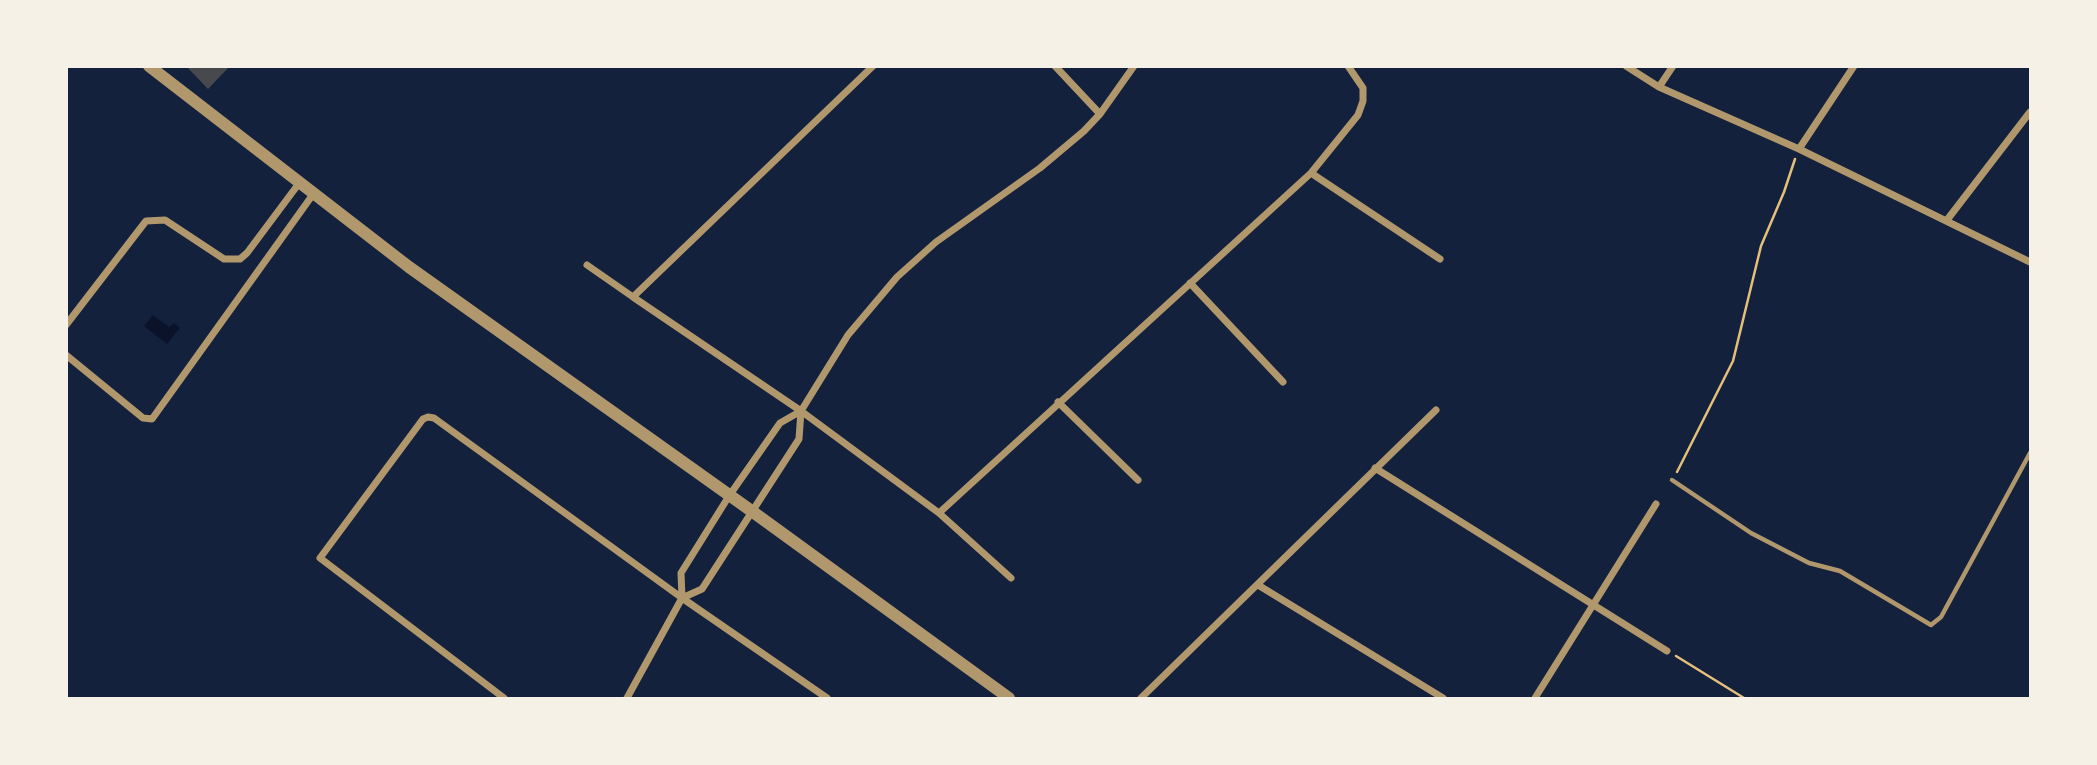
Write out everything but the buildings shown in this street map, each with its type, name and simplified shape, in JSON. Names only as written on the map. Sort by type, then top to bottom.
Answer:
[{"type":"street","points":[[149,66],[409,267],[1009,698]]},
{"type":"street","points":[[633,297],[873,66]]},
{"type":"street","points":[[1055,66],[1100,114]]},
{"type":"street","points":[[682,598],[702,589],[799,439],[801,411],[848,335],[897,277],[936,242],[1040,168],[1100,114],[1134,66]]},
{"type":"street","points":[[939,513],[1311,173],[1358,115],[1363,101],[1363,88],[1348,66]]},
{"type":"street","points":[[1626,66],[1659,87],[1799,149],[2031,262]]},
{"type":"street","points":[[1659,87],[1672,66]]},
{"type":"street","points":[[1799,149],[1854,66]]},
{"type":"street","points":[[1947,220],[2031,112]]},
{"type":"street","points":[[1311,173],[1440,259]]},
{"type":"street","points":[[66,325],[146,221],[165,220],[225,259],[240,259],[300,182]]},
{"type":"street","points":[[66,355],[143,418],[152,419],[314,193]]},
{"type":"street","points":[[587,265],[801,411],[939,513],[1011,578]]},
{"type":"street","points":[[1189,283],[1283,382]]},
{"type":"street","points":[[1058,402],[1138,480]]},
{"type":"street","points":[[1141,698],[1436,410]]},
{"type":"street","points":[[627,698],[682,598],[681,573],[729,496],[780,423],[801,411]]},
{"type":"street","points":[[504,698],[320,558],[423,419],[434,418],[682,598],[827,698]]},
{"type":"street","points":[[1375,468],[1667,651]]},
{"type":"street","points":[[1535,698],[1656,504]]},
{"type":"street","points":[[1258,585],[1443,698]]},
{"type":"lane","points":[[1672,480],[1751,533],[1809,563],[1840,571],[1931,625],[1941,617],[2031,453]]},
{"type":"path","points":[[1672,480],[1733,361],[1761,246],[1799,149]]},
{"type":"path","points":[[1667,651],[1744,698]]},
{"type":"water","points":[[153,315],[169,327],[174,323],[180,328],[167,344],[144,326]]}]
